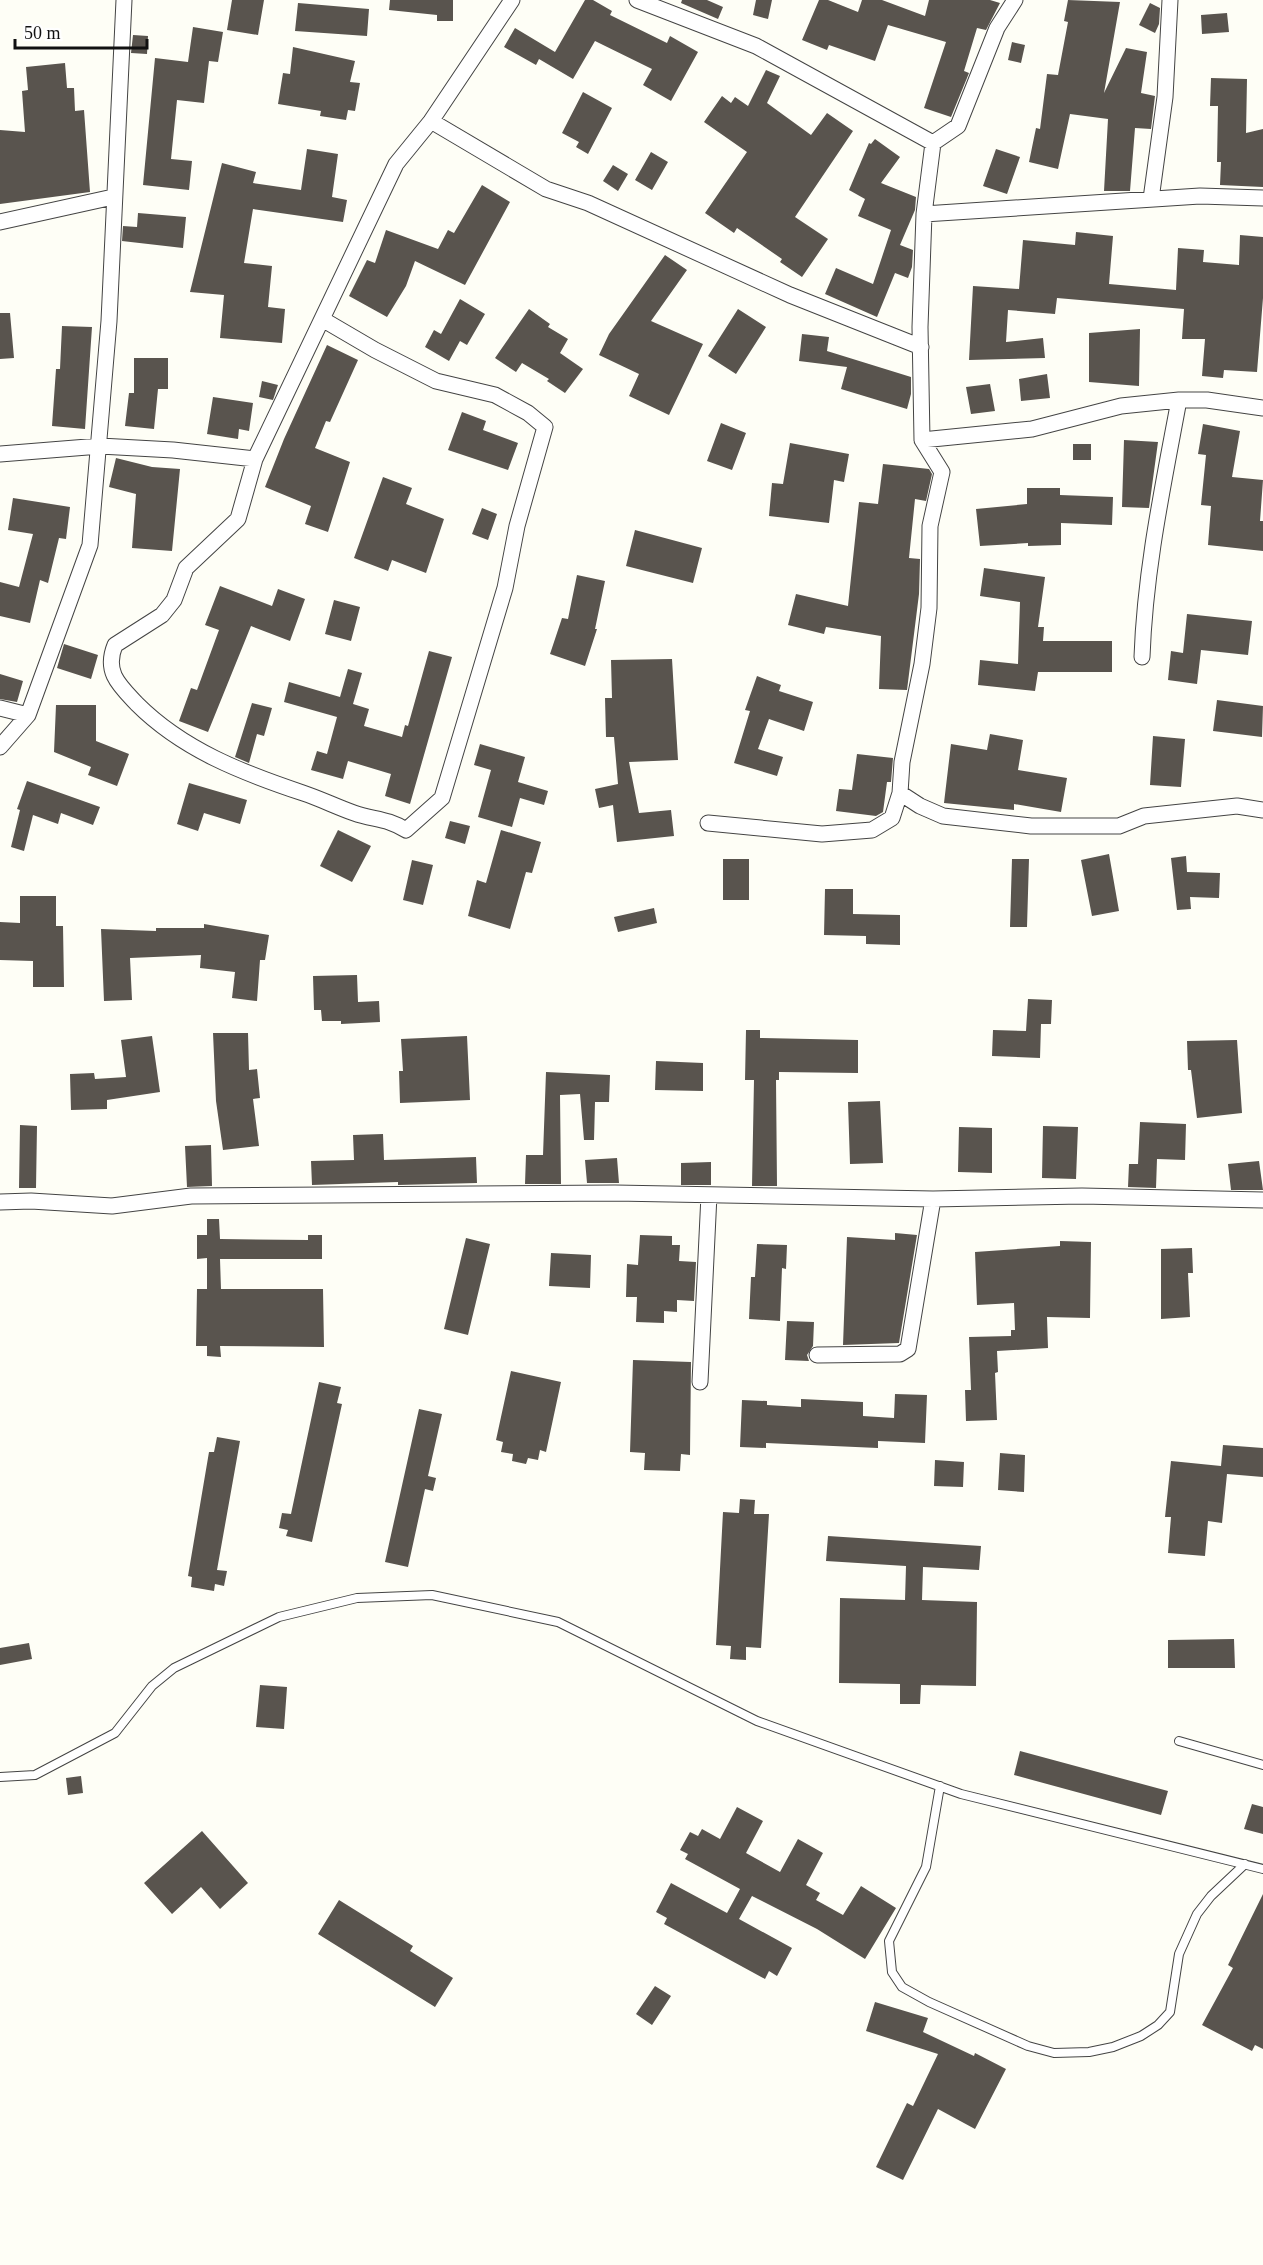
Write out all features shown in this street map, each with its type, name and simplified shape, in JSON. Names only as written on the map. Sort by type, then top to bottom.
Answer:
[{"type":"street","points":[[0,747],[28,715],[90,545],[109,321],[124,0]]},
{"type":"street","points":[[322,319],[375,350],[436,381],[495,396],[528,413],[545,427],[517,526],[505,588],[442,798],[405,830],[391,820],[356,814],[260,779],[207,756],[143,710],[118,684],[110,669],[116,645],[162,615],[174,600],[186,568],[238,519],[255,459],[322,319],[396,165],[431,121],[512,0]]},
{"type":"street","points":[[637,0],[756,46],[933,143]]},
{"type":"street","points":[[708,823],[822,834],[872,830],[892,818],[900,793],[901,769],[922,664],[927,619],[930,526],[942,472],[922,440],[921,347],[924,214],[933,143],[958,126],[998,28],[1015,0]]},
{"type":"street","points":[[1151,199],[1165,97],[1170,0]]},
{"type":"street","points":[[431,121],[546,189],[619,216],[790,296],[921,347]]},
{"type":"street","points":[[0,222],[113,197]]},
{"type":"street","points":[[924,214],[1151,199],[1263,198]]},
{"type":"street","points":[[922,440],[1032,429],[1122,406],[1179,400],[1208,400],[1263,408]]},
{"type":"street","points":[[1142,657],[1144,603],[1150,551],[1179,400]]},
{"type":"street","points":[[0,454],[100,446],[173,450],[255,459]]},
{"type":"street","points":[[0,708],[28,715]]},
{"type":"street","points":[[900,793],[920,806],[943,816],[1041,827],[1119,826],[1144,816],[1226,807],[1263,810]]},
{"type":"street","points":[[700,1382],[709,1195]]},
{"type":"street","points":[[0,1202],[31,1201],[112,1206],[191,1196],[709,1195],[933,1199],[1082,1196],[1263,1200]]},
{"type":"street","points":[[817,1355],[900,1354],[908,1349],[917,1307],[933,1199]]},
{"type":"lane","points":[[0,1777],[35,1775],[115,1733],[152,1686],[174,1668],[279,1617],[357,1598],[432,1595],[558,1622],[758,1721],[940,1786],[1263,1869]]},
{"type":"lane","points":[[1179,1741],[1263,1765]]},
{"type":"lane","points":[[940,1786],[926,1867],[889,1941],[892,1972],[902,1987],[929,2002],[1028,2046],[1054,2053],[1080,2053],[1113,2047],[1141,2036],[1158,2025],[1170,2012],[1179,1954],[1197,1914],[1210,1896],[1245,1864]]},
{"type":"building","points":[[232,0],[264,0],[258,35],[227,30]]},
{"type":"building","points":[[390,0],[453,0],[453,21],[437,21],[437,15],[389,10]]},
{"type":"building","points":[[585,0],[593,0],[612,11],[610,15],[667,43],[670,36],[698,52],[671,101],[643,85],[652,69],[595,41],[573,79],[539,59],[536,65],[504,47],[515,28],[555,52]]},
{"type":"building","points":[[682,0],[707,0],[723,7],[718,19],[681,3]]},
{"type":"building","points":[[756,0],[772,0],[768,19],[753,15]]},
{"type":"building","points":[[819,0],[828,0],[858,12],[862,0],[882,0],[925,16],[929,0],[990,0],[1000,3],[986,30],[977,28],[964,71],[969,73],[951,117],[924,108],[946,42],[888,25],[875,61],[829,45],[827,50],[802,40]]},
{"type":"building","points":[[1068,0],[1120,2],[1104,93],[1126,48],[1147,52],[1141,93],[1155,96],[1151,129],[1135,128],[1130,191],[1104,191],[1108,119],[1070,114],[1058,169],[1029,162],[1036,128],[1040,129],[1047,74],[1058,75],[1068,22],[1064,21]]},
{"type":"building","points":[[298,3],[369,9],[367,36],[295,31]]},
{"type":"building","points":[[1150,3],[1160,8],[1159,24],[1155,33],[1139,25]]},
{"type":"building","points":[[1227,13],[1229,32],[1202,34],[1201,15]]},
{"type":"building","points":[[193,27],[223,32],[218,62],[209,61],[204,103],[177,100],[171,159],[192,161],[189,190],[143,185],[155,58],[188,62]]},
{"type":"building","points":[[133,35],[148,36],[147,54],[131,53]]},
{"type":"building","points":[[1012,42],[1025,45],[1021,63],[1008,60]]},
{"type":"building","points":[[293,47],[355,61],[350,82],[360,83],[355,111],[348,110],[346,120],[320,116],[321,111],[278,104],[283,73],[290,74]]},
{"type":"building","points":[[65,63],[67,88],[74,88],[75,111],[84,110],[90,192],[0,204],[0,130],[25,132],[22,91],[28,90],[26,67]]},
{"type":"building","points":[[766,70],[780,76],[767,103],[811,135],[827,113],[853,131],[795,217],[828,239],[802,277],[780,262],[782,259],[737,228],[734,233],[705,213],[747,152],[704,122],[722,96],[731,103],[735,97],[748,106]]},
{"type":"building","points":[[1211,78],[1247,79],[1246,133],[1263,129],[1263,187],[1220,185],[1221,162],[1217,162],[1218,106],[1210,106]]},
{"type":"building","points":[[583,92],[612,108],[588,154],[576,147],[579,142],[562,133]]},
{"type":"building","points":[[875,139],[900,157],[881,183],[916,197],[915,210],[900,245],[913,250],[912,267],[908,278],[895,273],[877,317],[825,294],[836,268],[873,284],[891,230],[858,216],[865,199],[849,190],[869,143],[871,144]]},
{"type":"building","points":[[307,149],[338,154],[332,197],[347,200],[343,222],[253,209],[244,263],[272,266],[268,307],[285,309],[282,343],[220,338],[224,295],[190,292],[222,163],[256,172],[253,183],[301,190]]},
{"type":"building","points":[[996,149],[1020,157],[1007,194],[983,186]]},
{"type":"building","points":[[651,152],[668,162],[652,190],[635,180]]},
{"type":"building","points":[[613,165],[628,174],[618,191],[603,181]]},
{"type":"building","points":[[482,185],[510,202],[465,285],[415,261],[406,286],[387,317],[349,296],[367,260],[375,263],[386,230],[438,249],[448,230],[454,233]]},
{"type":"building","points":[[138,213],[186,217],[183,248],[122,241],[123,226],[137,227]]},
{"type":"building","points":[[1076,232],[1113,236],[1109,284],[1176,290],[1178,248],[1204,250],[1203,262],[1239,265],[1240,235],[1263,237],[1263,298],[1257,372],[1224,370],[1223,378],[1202,376],[1205,339],[1182,339],[1184,309],[1057,298],[1055,314],[1008,310],[1006,342],[1043,338],[1045,358],[969,360],[973,286],[1019,289],[1023,240],[1075,245]]},
{"type":"building","points":[[665,255],[687,270],[651,321],[703,344],[669,415],[629,396],[639,374],[599,355],[609,334]]},
{"type":"building","points":[[460,299],[485,314],[467,345],[460,341],[449,361],[425,347],[434,330],[441,334]]},
{"type":"building","points":[[529,309],[550,324],[548,327],[568,339],[560,353],[583,369],[565,393],[547,381],[549,379],[522,363],[516,372],[495,358]]},
{"type":"building","points":[[738,309],[766,327],[736,374],[708,356]]},
{"type":"building","points":[[0,313],[10,313],[14,358],[0,359]]},
{"type":"building","points":[[62,326],[92,327],[85,429],[52,426],[56,369],[60,369]]},
{"type":"building","points":[[1140,329],[1139,386],[1089,382],[1089,333]]},
{"type":"building","points":[[802,334],[829,337],[827,351],[911,377],[911,394],[907,409],[841,389],[847,367],[799,361]]},
{"type":"building","points":[[327,345],[358,360],[330,422],[326,421],[315,448],[350,462],[328,532],[305,524],[311,506],[265,487]]},
{"type":"building","points":[[134,358],[168,358],[168,389],[158,389],[154,429],[125,426],[129,393],[134,393]]},
{"type":"building","points":[[1047,374],[1050,398],[1021,401],[1019,379]]},
{"type":"building","points":[[262,381],[278,385],[273,400],[259,397]]},
{"type":"building","points":[[990,384],[995,411],[971,414],[966,387]]},
{"type":"building","points":[[213,397],[253,403],[249,431],[239,429],[238,439],[207,434]]},
{"type":"building","points":[[462,412],[486,421],[483,430],[518,443],[508,470],[448,450]]},
{"type":"building","points":[[721,423],[746,433],[732,470],[707,461]]},
{"type":"building","points":[[1203,424],[1240,431],[1232,477],[1263,480],[1260,521],[1263,521],[1263,551],[1208,545],[1211,506],[1201,505],[1206,455],[1198,454]]},
{"type":"building","points":[[1124,440],[1158,442],[1149,508],[1122,507]]},
{"type":"building","points":[[790,443],[849,454],[844,482],[834,480],[829,523],[769,516],[772,483],[783,484]]},
{"type":"building","points":[[1073,444],[1091,444],[1091,460],[1073,460]]},
{"type":"building","points":[[116,458],[152,467],[180,469],[172,551],[132,548],[136,494],[109,487]]},
{"type":"building","points":[[883,464],[929,469],[932,474],[926,501],[915,499],[909,558],[920,559],[919,594],[907,690],[879,689],[881,636],[826,627],[824,634],[788,625],[796,594],[848,606],[859,502],[878,504]]},
{"type":"building","points":[[383,477],[412,488],[406,504],[444,519],[426,573],[392,560],[388,571],[354,558]]},
{"type":"building","points":[[1027,488],[1060,488],[1060,495],[1113,497],[1112,525],[1061,523],[1061,545],[1028,546],[1028,543],[980,546],[976,509],[1027,504]]},
{"type":"building","points":[[13,498],[70,507],[66,539],[59,538],[48,583],[40,580],[30,623],[0,616],[0,582],[19,587],[33,534],[8,530]]},
{"type":"building","points":[[482,508],[497,514],[488,540],[472,534]]},
{"type":"building","points":[[635,530],[702,548],[693,583],[626,566]]},
{"type":"building","points":[[984,568],[1045,577],[1038,627],[1044,627],[1043,641],[1112,641],[1112,672],[1038,672],[1035,691],[978,685],[980,660],[1018,664],[1020,602],[980,596]]},
{"type":"building","points":[[577,575],[605,581],[595,629],[597,629],[585,666],[550,654],[562,618],[568,619]]},
{"type":"building","points":[[220,586],[272,606],[278,589],[305,599],[290,641],[251,626],[208,732],[179,721],[191,688],[197,690],[219,630],[205,625]]},
{"type":"building","points":[[334,600],[360,607],[351,641],[325,634]]},
{"type":"building","points":[[1187,614],[1252,621],[1248,655],[1201,650],[1197,684],[1168,680],[1171,651],[1183,653]]},
{"type":"building","points":[[64,644],[98,655],[91,679],[57,668]]},
{"type":"building","points":[[429,651],[452,657],[410,804],[385,796],[391,774],[348,761],[343,779],[311,770],[317,751],[327,754],[337,717],[284,702],[289,682],[340,697],[348,669],[362,673],[353,704],[369,709],[364,726],[402,737],[405,725],[408,726]]},
{"type":"building","points":[[672,659],[678,760],[629,762],[639,813],[671,810],[674,836],[617,842],[613,805],[599,808],[595,789],[618,784],[614,737],[606,737],[605,698],[612,698],[611,660]]},
{"type":"building","points":[[0,674],[23,681],[17,702],[0,699]]},
{"type":"building","points":[[757,676],[781,685],[779,691],[813,702],[804,731],[769,719],[758,749],[783,757],[777,776],[734,763],[750,711],[745,710]]},
{"type":"building","points":[[1217,700],[1263,706],[1262,737],[1213,731]]},
{"type":"building","points":[[252,703],[272,708],[264,736],[257,734],[249,763],[235,757]]},
{"type":"building","points":[[56,705],[96,705],[96,741],[129,754],[117,786],[88,775],[91,767],[54,752]]},
{"type":"building","points":[[990,734],[1023,740],[1018,770],[1067,778],[1061,812],[1014,804],[1014,810],[944,803],[951,744],[987,750]]},
{"type":"building","points":[[1153,736],[1185,739],[1181,787],[1150,785]]},
{"type":"building","points":[[480,744],[525,757],[518,782],[548,791],[544,805],[520,798],[512,827],[478,817],[491,770],[474,765]]},
{"type":"building","points":[[857,754],[893,758],[891,782],[887,782],[883,812],[876,816],[836,811],[839,789],[852,790]]},
{"type":"building","points":[[27,781],[100,807],[93,825],[61,813],[58,824],[33,815],[24,851],[11,847],[20,810],[17,809]]},
{"type":"building","points":[[189,783],[247,800],[240,824],[204,813],[198,831],[177,824]]},
{"type":"building","points":[[450,821],[470,826],[465,844],[445,838]]},
{"type":"building","points":[[338,830],[371,846],[352,882],[320,866]]},
{"type":"building","points":[[501,830],[541,842],[532,873],[526,872],[510,929],[468,916],[477,880],[486,883]]},
{"type":"building","points":[[1109,854],[1119,911],[1092,916],[1081,860]]},
{"type":"building","points":[[1186,856],[1187,872],[1220,873],[1219,898],[1190,897],[1191,909],[1177,910],[1171,858]]},
{"type":"building","points":[[723,859],[749,859],[749,900],[723,900]]},
{"type":"building","points":[[1012,859],[1029,859],[1027,927],[1010,927]]},
{"type":"building","points":[[412,860],[433,865],[423,905],[403,900]]},
{"type":"building","points":[[825,889],[853,889],[853,914],[900,915],[900,945],[866,944],[866,936],[824,935]]},
{"type":"building","points":[[20,896],[56,896],[56,926],[63,926],[64,987],[33,987],[33,961],[0,960],[0,922],[20,923]]},
{"type":"building","points":[[654,908],[657,923],[618,932],[614,917]]},
{"type":"building","points":[[204,924],[269,935],[265,960],[260,960],[257,1001],[232,998],[235,972],[200,968],[201,955],[130,958],[132,1000],[104,1001],[101,929],[156,931],[156,928],[204,928]]},
{"type":"building","points":[[357,975],[358,1002],[379,1001],[380,1022],[341,1024],[341,1021],[322,1021],[321,1010],[314,1010],[313,976]]},
{"type":"building","points":[[1028,999],[1052,1000],[1051,1024],[1041,1024],[1040,1058],[992,1056],[993,1030],[1026,1031]]},
{"type":"building","points":[[746,1030],[760,1030],[760,1038],[858,1040],[858,1073],[779,1072],[779,1080],[776,1080],[777,1186],[752,1186],[754,1080],[745,1080]]},
{"type":"building","points":[[213,1033],[248,1033],[249,1070],[257,1069],[260,1098],[253,1099],[259,1146],[223,1150],[216,1101]]},
{"type":"building","points":[[152,1036],[160,1092],[107,1100],[107,1109],[71,1110],[70,1074],[94,1073],[95,1079],[126,1077],[121,1040]]},
{"type":"building","points":[[467,1036],[470,1100],[400,1103],[399,1071],[403,1071],[401,1039]]},
{"type":"building","points":[[1237,1040],[1242,1113],[1197,1118],[1191,1070],[1188,1070],[1187,1041]]},
{"type":"building","points":[[656,1061],[703,1063],[703,1091],[655,1090]]},
{"type":"building","points":[[546,1072],[610,1075],[609,1102],[595,1102],[594,1140],[584,1140],[580,1094],[560,1095],[561,1184],[525,1184],[526,1155],[543,1155]]},
{"type":"building","points":[[880,1101],[883,1163],[850,1164],[848,1102]]},
{"type":"building","points":[[1140,1122],[1186,1124],[1185,1160],[1157,1159],[1156,1188],[1128,1187],[1129,1164],[1138,1164]]},
{"type":"building","points":[[20,1125],[37,1126],[36,1188],[19,1188]]},
{"type":"building","points":[[1043,1126],[1078,1127],[1076,1179],[1042,1178]]},
{"type":"building","points":[[959,1127],[992,1128],[992,1173],[958,1172]]},
{"type":"building","points":[[383,1134],[384,1160],[476,1157],[477,1183],[398,1185],[398,1182],[312,1185],[311,1161],[354,1160],[353,1135]]},
{"type":"building","points":[[211,1145],[212,1186],[187,1187],[185,1146]]},
{"type":"building","points":[[617,1158],[619,1183],[587,1183],[585,1160]]},
{"type":"building","points":[[1259,1161],[1263,1190],[1231,1190],[1228,1164]]},
{"type":"building","points":[[711,1162],[711,1185],[681,1185],[681,1163]]},
{"type":"building","points":[[207,1219],[219,1219],[220,1239],[308,1240],[308,1235],[322,1235],[322,1259],[220,1259],[221,1289],[323,1289],[324,1347],[220,1346],[221,1357],[207,1356],[207,1346],[196,1346],[197,1289],[207,1289],[207,1258],[197,1259],[197,1235],[207,1235]]},
{"type":"building","points":[[895,1233],[917,1235],[899,1343],[843,1345],[847,1237],[895,1240]]},
{"type":"building","points":[[640,1235],[672,1236],[672,1245],[680,1245],[679,1261],[696,1262],[694,1301],[677,1300],[677,1312],[664,1311],[664,1323],[636,1322],[637,1297],[626,1297],[627,1264],[638,1265]]},
{"type":"building","points":[[466,1238],[490,1244],[468,1335],[444,1329]]},
{"type":"building","points":[[1060,1241],[1091,1242],[1090,1318],[1047,1317],[1048,1348],[997,1351],[998,1372],[995,1373],[997,1420],[966,1421],[965,1390],[971,1390],[969,1337],[1011,1336],[1011,1330],[1015,1330],[1014,1303],[977,1305],[975,1252],[1060,1246]]},
{"type":"building","points":[[757,1244],[787,1245],[786,1269],[782,1268],[780,1321],[749,1319],[751,1277],[755,1277]]},
{"type":"building","points":[[1192,1248],[1193,1273],[1188,1273],[1190,1317],[1161,1319],[1161,1249]]},
{"type":"building","points":[[551,1253],[591,1255],[590,1288],[549,1286]]},
{"type":"building","points":[[787,1321],[814,1322],[813,1346],[807,1355],[809,1361],[785,1360]]},
{"type":"building","points":[[633,1360],[691,1362],[690,1455],[681,1454],[680,1471],[644,1470],[645,1453],[630,1452]]},
{"type":"building","points":[[511,1371],[561,1382],[546,1452],[540,1450],[538,1460],[528,1458],[526,1464],[512,1461],[513,1454],[501,1452],[503,1442],[496,1440]]},
{"type":"building","points":[[319,1382],[341,1387],[337,1403],[342,1404],[312,1542],[286,1536],[288,1530],[279,1528],[282,1513],[291,1514]]},
{"type":"building","points":[[895,1394],[927,1395],[925,1443],[878,1441],[878,1448],[766,1443],[766,1448],[740,1447],[742,1400],[767,1401],[767,1405],[801,1407],[801,1399],[863,1402],[863,1416],[894,1418]]},
{"type":"building","points":[[419,1409],[442,1414],[428,1476],[436,1478],[433,1491],[425,1489],[408,1567],[385,1562]]},
{"type":"building","points":[[217,1437],[240,1441],[217,1570],[227,1571],[224,1586],[215,1584],[214,1591],[191,1587],[192,1577],[188,1576],[209,1452],[214,1452]]},
{"type":"building","points":[[1223,1445],[1263,1448],[1263,1477],[1227,1474],[1222,1523],[1208,1521],[1205,1556],[1168,1553],[1171,1517],[1165,1517],[1171,1461],[1221,1466]]},
{"type":"building","points":[[1000,1453],[1025,1455],[1024,1492],[998,1490]]},
{"type":"building","points":[[935,1460],[964,1462],[963,1487],[934,1486]]},
{"type":"building","points":[[740,1499],[755,1500],[754,1514],[769,1514],[761,1648],[746,1647],[746,1660],[730,1659],[731,1646],[716,1645],[723,1512],[739,1513]]},
{"type":"building","points":[[828,1536],[981,1546],[979,1570],[923,1567],[922,1600],[977,1602],[976,1686],[921,1685],[920,1704],[900,1704],[900,1684],[839,1683],[840,1598],[905,1600],[906,1566],[826,1561]]},
{"type":"building","points":[[1234,1639],[1235,1668],[1168,1668],[1168,1640]]},
{"type":"building","points":[[29,1643],[32,1659],[0,1665],[0,1648]]},
{"type":"building","points":[[260,1685],[287,1687],[284,1729],[256,1727]]},
{"type":"building","points":[[1020,1751],[1168,1791],[1161,1815],[1014,1775]]},
{"type":"building","points":[[81,1776],[83,1793],[68,1795],[66,1778]]},
{"type":"building","points":[[1252,1804],[1263,1807],[1263,1834],[1244,1829]]},
{"type":"building","points":[[737,1807],[763,1821],[746,1853],[780,1872],[798,1839],[823,1853],[806,1885],[820,1893],[816,1900],[843,1915],[861,1886],[896,1908],[865,1959],[817,1929],[752,1896],[739,1919],[792,1948],[777,1976],[769,1971],[765,1979],[664,1924],[667,1918],[656,1912],[671,1883],[727,1913],[740,1889],[685,1859],[688,1854],[680,1850],[690,1832],[698,1836],[702,1829],[720,1839]]},
{"type":"building","points":[[202,1831],[248,1883],[220,1909],[201,1887],[172,1914],[144,1883]]},
{"type":"building","points":[[1263,1894],[1263,2049],[1255,2045],[1252,2051],[1202,2025],[1233,1968],[1228,1965]]},
{"type":"building","points":[[339,1900],[413,1946],[410,1951],[453,1978],[435,2007],[318,1934]]},
{"type":"building","points":[[655,1986],[671,1996],[652,2025],[636,2014]]},
{"type":"building","points":[[875,2002],[928,2018],[923,2032],[974,2056],[975,2053],[1006,2069],[975,2129],[938,2109],[903,2180],[876,2167],[907,2103],[913,2106],[938,2054],[866,2031]]}]
